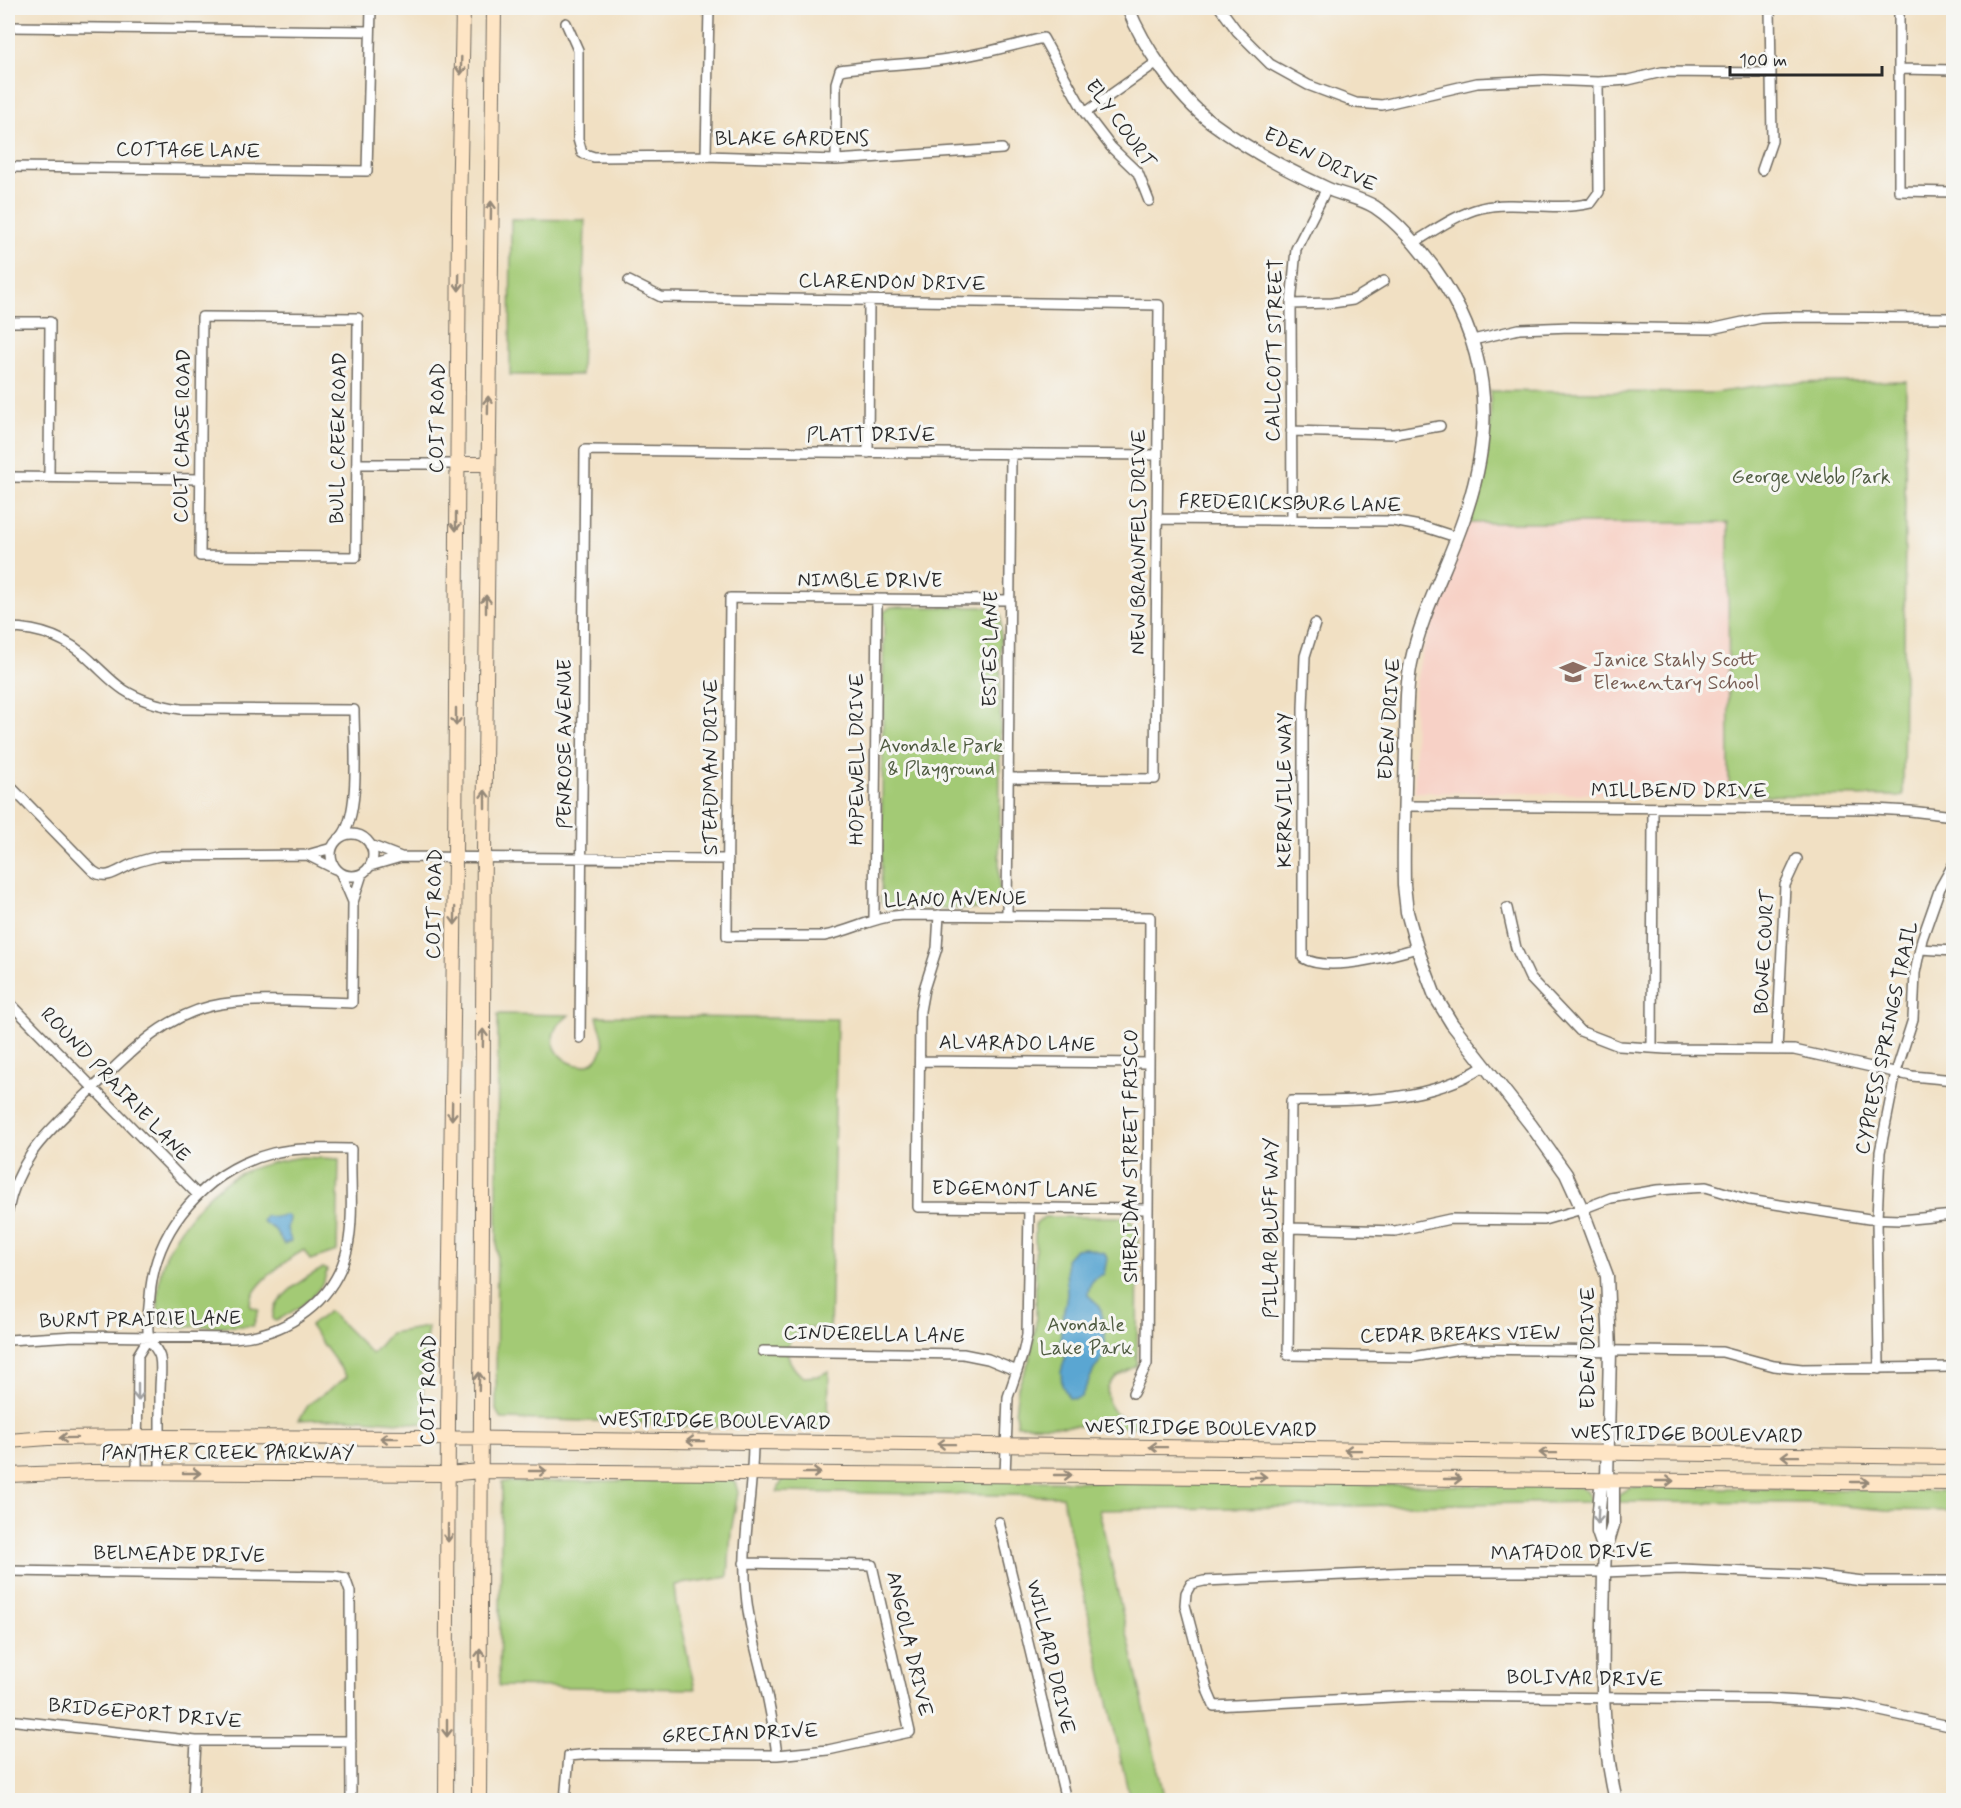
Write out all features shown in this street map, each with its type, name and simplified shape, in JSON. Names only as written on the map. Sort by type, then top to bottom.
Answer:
[{"type":"main road","name":"COIT ROAD","points":[[446,1800],[462,8]]},
{"type":"main road","points":[[479,1800],[479,1439],[487,464],[494,8]]},
{"type":"main road","points":[[457,464],[487,464]]},
{"type":"main road","name":"PANTHER CREEK PARKWAY","points":[[8,1441],[48,1438],[160,1437],[448,1439]]},
{"type":"main road","name":"WESTRIDGE BOULEVARD","points":[[448,1439],[1953,1457]]},
{"type":"main road","points":[[448,1474],[480,1471],[1953,1483]]},
{"type":"main road","name":"PANTHER CREEK PARKWAY","points":[[8,1475],[73,1472],[448,1474]]},
{"type":"street","points":[[8,27],[370,31],[371,8]]},
{"type":"street","points":[[706,156],[709,8]]},
{"type":"street","name":"EDEN DRIVE","points":[[1128,8],[1156,62],[1209,121],[1250,148],[1327,188],[1374,207],[1415,242],[1461,310],[1473,340],[1481,375],[1484,413],[1481,447],[1467,510],[1428,607],[1410,666],[1407,687],[1404,885],[1407,912],[1417,948],[1435,996],[1452,1024],[1566,1174],[1607,1276],[1610,1351],[1607,1480],[1613,1486],[1613,1526],[1605,1552],[1603,1697],[1609,1771],[1616,1800]]},
{"type":"street","points":[[1220,8],[1237,31],[1270,64],[1308,85],[1356,103],[1382,105],[1477,83],[1544,80],[1598,82],[1628,80],[1662,72],[1771,73]]},
{"type":"street","points":[[1762,170],[1772,141],[1770,8]]},
{"type":"street","points":[[1899,8],[1899,191],[1953,192]]},
{"type":"street","name":"BLAKE GARDENS","points":[[566,23],[578,51],[578,139],[582,153],[594,157],[706,156],[836,160],[1002,149]]},
{"type":"street","name":"COTTAGE LANE","points":[[8,167],[367,171],[370,31]]},
{"type":"street","name":"ELY COURT","points":[[836,160],[836,83],[840,70],[934,61],[993,51],[1043,38],[1085,112],[1111,147],[1138,174],[1149,201]]},
{"type":"street","points":[[1085,112],[1156,62]]},
{"type":"street","points":[[1899,69],[1953,70]]},
{"type":"street","points":[[1415,242],[1455,218],[1480,208],[1573,207],[1591,203],[1599,192],[1598,82]]},
{"type":"street","name":"CALLCOTT STREET","points":[[1292,520],[1290,304],[1296,249],[1327,188]]},
{"type":"street","name":"CLARENDON DRIVE","points":[[629,281],[661,297],[1158,304]]},
{"type":"street","points":[[1290,304],[1353,300],[1384,281]]},
{"type":"street","points":[[867,453],[869,300]]},
{"type":"street","name":"NEW BRAUNFELS DRIVE","points":[[1008,778],[1155,779],[1158,304]]},
{"type":"street","name":"COLT CHASE ROAD","points":[[200,556],[202,317],[358,318]]},
{"type":"street","name":"BULL CREEK ROAD","points":[[200,556],[356,557],[358,318]]},
{"type":"street","points":[[1473,340],[1519,329],[1560,327],[1711,329],[1761,318],[1953,318]]},
{"type":"street","points":[[8,322],[51,322],[49,477]]},
{"type":"street","points":[[1290,431],[1394,434],[1440,426]]},
{"type":"street","name":"PLATT DRIVE","points":[[585,450],[1157,455]]},
{"type":"street","name":"PENROSE AVENUE","points":[[580,1038],[585,450]]},
{"type":"street","name":"ESTES LANE","points":[[1007,916],[1011,454]]},
{"type":"street","points":[[357,464],[457,464]]},
{"type":"street","points":[[8,477],[201,479]]},
{"type":"street","name":"FREDERICKSBURG LANE","points":[[1157,519],[1393,521],[1425,527],[1456,537]]},
{"type":"street","name":"NIMBLE DRIVE","points":[[730,598],[1010,600]]},
{"type":"street","name":"STEADMAN DRIVE","points":[[728,936],[730,598]]},
{"type":"street","name":"HOPEWELL DRIVE","points":[[874,920],[877,599]]},
{"type":"street","name":"KERRVILLE WAY","points":[[1315,624],[1305,656],[1303,708],[1304,958],[1310,962],[1326,963],[1361,961],[1417,948]]},
{"type":"street","points":[[8,628],[38,631],[68,643],[85,655],[121,688],[140,699],[160,706],[181,709],[354,710],[353,812],[356,826],[370,845],[401,857]]},
{"type":"street","points":[[8,784],[93,871],[103,876],[112,875],[142,860],[169,855],[307,855],[332,848]]},
{"type":"street","name":"MILLBEND DRIVE","points":[[1404,806],[1874,810],[1953,816]]},
{"type":"street","points":[[1652,1048],[1653,809]]},
{"type":"street","points":[[353,812],[345,832],[332,848],[330,859],[353,902]]},
{"type":"street","points":[[341,837],[352,834],[362,837]]},
{"type":"street","points":[[370,845],[373,855],[370,866]]},
{"type":"street","points":[[307,855],[351,877],[362,874]]},
{"type":"street","points":[[8,1210],[19,1176],[32,1152],[46,1135],[151,1034],[173,1020],[197,1010],[236,1002],[352,1003],[353,902],[362,874],[370,866],[401,857],[728,859]]},
{"type":"street","name":"BOWE COURT","points":[[1777,1050],[1785,885],[1797,859]]},
{"type":"street","name":"CYPRESS SPRINGS TRAIL","points":[[1879,1369],[1877,1219],[1880,1152],[1896,1072],[1913,1019],[1915,974],[1920,949],[1940,888],[1953,863]]},
{"type":"street","points":[[1507,908],[1516,948],[1530,978],[1580,1031],[1619,1046],[1794,1050],[1896,1072],[1953,1080]]},
{"type":"street","name":"LLANO AVENUE","points":[[728,936],[824,936],[874,920],[904,915],[1150,917]]},
{"type":"street","points":[[920,1061],[922,998],[937,948],[939,915]]},
{"type":"street","name":"SHERIDAN STREET FRISCO","points":[[1133,1393],[1147,1364],[1150,917]]},
{"type":"street","points":[[1920,949],[1953,951]]},
{"type":"street","name":"ROUND PRAIRIE LANE","points":[[8,1001],[198,1195]]},
{"type":"street","name":"ALVARADO LANE","points":[[920,1061],[1149,1063]]},
{"type":"street","name":"EDGEMONT LANE","points":[[920,1061],[918,1208],[1148,1209]]},
{"type":"street","name":"PILLAR BLUFF WAY","points":[[1288,1355],[1290,1101],[1385,1099],[1430,1089],[1468,1077],[1484,1066]]},
{"type":"street","name":"BURNT PRAIRIE LANE","points":[[8,1340],[74,1336],[234,1338],[256,1335],[288,1324],[316,1305],[336,1278],[348,1246],[351,1149],[299,1149],[262,1156],[228,1172],[198,1195]]},
{"type":"street","points":[[1290,1228],[1395,1231],[1450,1219],[1544,1220],[1611,1198],[1656,1190],[1706,1187],[1749,1200],[1877,1219],[1900,1220],[1953,1215]]},
{"type":"street","points":[[137,1473],[138,1355],[149,1337],[150,1296],[158,1259],[174,1224],[198,1195]]},
{"type":"street","points":[[1005,1475],[1008,1397],[1023,1353],[1028,1325],[1029,1209]]},
{"type":"street","points":[[149,1337],[160,1357],[160,1472]]},
{"type":"street","name":"CEDAR BREAKS VIEW","points":[[1288,1355],[1413,1357],[1460,1349],[1722,1352],[1774,1366],[1802,1370],[1953,1367]]},
{"type":"street","name":"CINDERELLA LANE","points":[[763,1351],[963,1354],[988,1359],[1017,1371]]},
{"type":"street","points":[[753,1442],[753,1473],[744,1563],[748,1620],[770,1709],[777,1755]]},
{"type":"street","name":"WILLARD DRIVE","points":[[999,1522],[1066,1800]]},
{"type":"street","name":"ANGOLA DRIVE","points":[[744,1563],[872,1565],[910,1732]]},
{"type":"street","name":"MATADOR DRIVE","points":[[1214,1706],[1208,1692],[1185,1605],[1186,1593],[1191,1584],[1204,1581],[1413,1572],[1604,1572],[1682,1569],[1812,1575],[1863,1581],[1953,1581]]},
{"type":"street","name":"BELMEADE DRIVE","points":[[8,1571],[342,1576],[348,1581],[350,1592],[351,1741]]},
{"type":"street","name":"BOLIVAR DRIVE","points":[[1214,1706],[1412,1696],[1768,1699],[1848,1704],[1953,1727]]},
{"type":"street","name":"BRIDGEPORT DRIVE","points":[[8,1720],[196,1741],[351,1741]]},
{"type":"street","name":"GRECIAN DRIVE","points":[[565,1800],[569,1756],[591,1754],[777,1755],[828,1750],[910,1732]]},
{"type":"street","points":[[194,1800],[196,1741]]},
{"type":"street","points":[[351,1741],[351,1800]]},
{"type":"shaded area","name":"Janice Stahly Scott Elementary School","points":[[1469,523],[1729,523],[1729,795],[1415,792],[1414,692],[1422,652]]},
{"type":"green space","points":[[511,219],[585,220],[581,375],[510,375]]},
{"type":"green space","name":"George Webb Park","points":[[1906,381],[1903,796],[1729,795],[1728,523],[1469,523],[1487,458],[1490,391],[1713,393],[1784,383]]},
{"type":"green space","name":"Avondale Park & Playground","points":[[891,607],[994,607],[1001,615],[999,901],[998,906],[992,909],[886,908],[881,902],[884,612]]},
{"type":"green space","points":[[498,1014],[569,1015],[556,1028],[553,1038],[555,1048],[569,1062],[579,1065],[588,1064],[597,1058],[603,1047],[597,1016],[837,1019],[830,1335],[819,1329],[809,1328],[792,1337],[788,1345],[788,1355],[793,1366],[803,1377],[818,1376],[829,1371],[828,1428],[660,1426],[634,1422],[501,1419],[496,1410]]},
{"type":"green space","points":[[302,1157],[339,1159],[337,1251],[310,1260],[304,1250],[262,1282],[251,1298],[250,1306],[259,1310],[253,1326],[160,1327],[158,1297],[162,1267],[173,1242],[200,1205],[221,1185],[240,1174],[266,1164]]},
{"type":"green space","name":"Avondale Lake Park","points":[[1044,1217],[1128,1217],[1138,1230],[1137,1366],[1114,1379],[1107,1393],[1111,1409],[1126,1418],[1136,1419],[1136,1427],[1017,1425],[1015,1413],[1018,1387],[1031,1356],[1036,1322],[1035,1225]]},
{"type":"green space","points":[[324,1268],[327,1270],[324,1279],[308,1301],[276,1321],[273,1320],[277,1304],[283,1296],[300,1282]]},
{"type":"green space","points":[[329,1311],[372,1354],[390,1333],[428,1327],[421,1373],[427,1420],[425,1424],[348,1418],[299,1420],[309,1404],[347,1377],[310,1326]]},
{"type":"green space","points":[[783,1478],[1581,1487],[1588,1491],[1591,1502],[1099,1510],[1165,1800],[1130,1800],[1062,1496],[777,1492]]},
{"type":"green space","points":[[728,1480],[735,1482],[738,1492],[731,1532],[728,1577],[674,1585],[676,1605],[695,1689],[499,1686],[502,1482]]},
{"type":"green space","points":[[1630,1487],[1954,1491],[1953,1511],[1886,1510],[1813,1503],[1617,1502],[1619,1494]]},
{"type":"water","points":[[286,1215],[289,1218],[287,1229],[291,1241],[284,1244],[275,1230],[262,1221],[265,1216]]},
{"type":"water","points":[[1085,1248],[1105,1253],[1107,1259],[1104,1274],[1092,1282],[1088,1295],[1100,1306],[1106,1354],[1095,1368],[1081,1397],[1075,1399],[1069,1398],[1062,1385],[1061,1372],[1065,1358],[1060,1343],[1067,1295],[1066,1259],[1075,1249]]},
{"type":"place","name":"Janice Stahly Scott Elementary School","points":[[1573,672]]}]
